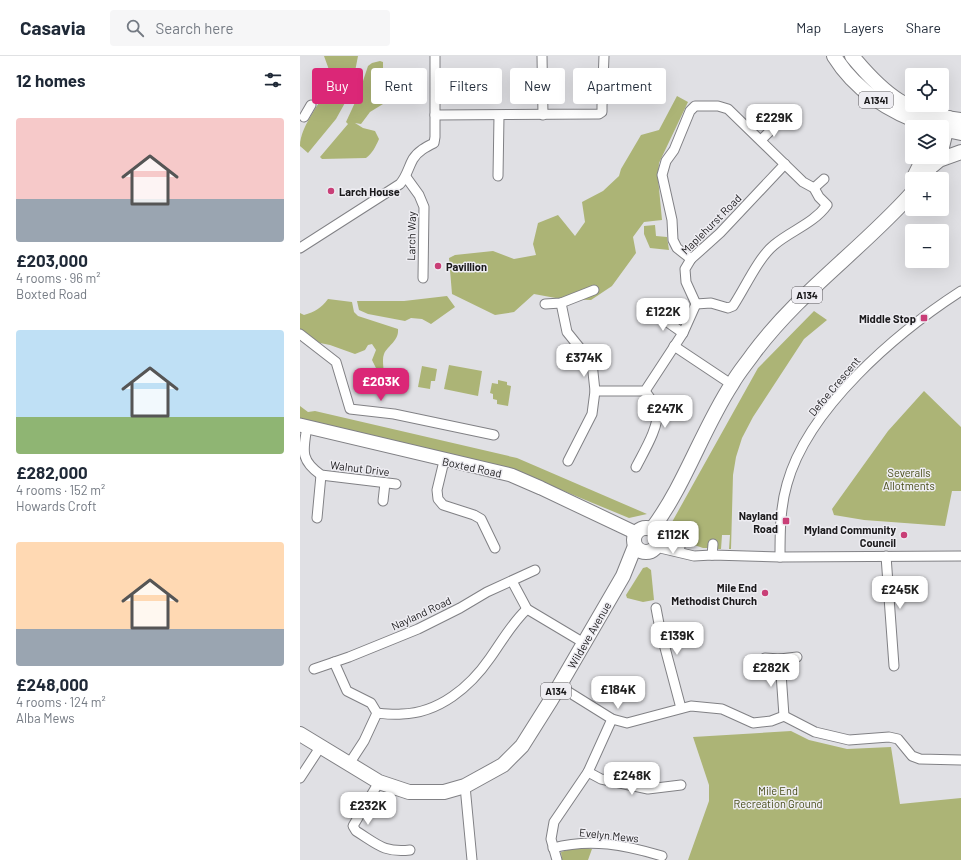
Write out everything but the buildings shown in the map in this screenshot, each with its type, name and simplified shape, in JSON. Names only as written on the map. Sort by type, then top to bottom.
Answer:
[{"type":"main road","name":"A1341","points":[[834,56],[863,92],[898,114],[924,120]]},
{"type":"main road","name":"A1341","points":[[852,56],[874,82],[886,93],[934,120]]},
{"type":"main road","points":[[949,128],[961,133]]},
{"type":"main road","points":[[949,156],[961,152]]},
{"type":"main road","points":[[920,172],[927,164]]},
{"type":"main road","name":"A134","points":[[894,213],[905,194]]},
{"type":"main road","name":"A134","points":[[647,541],[678,486],[731,384],[754,352],[781,321],[905,201]]},
{"type":"main road","name":"Wildeve Avenue","points":[[300,734],[379,782],[409,792],[444,792],[466,786],[503,765],[522,746],[624,576],[647,541]]},
{"type":"street","points":[[300,248],[400,184],[406,177],[413,159],[418,152],[434,143],[435,56]]},
{"type":"street","points":[[542,56],[543,115]]},
{"type":"street","points":[[435,115],[498,116],[599,114],[602,112],[604,56]]},
{"type":"street","points":[[301,119],[311,105]]},
{"type":"street","points":[[645,391],[683,333],[696,304],[711,303],[728,308],[733,306],[761,259],[772,246],[819,216],[827,205],[820,198],[814,188],[803,182],[728,109],[718,106],[695,106],[690,111],[674,150],[666,161],[662,175],[671,214],[674,240],[677,248],[690,260]]},
{"type":"street","points":[[498,116],[498,176]]},
{"type":"street","points":[[761,140],[774,127]]},
{"type":"street","name":"Maplehurst Road","points":[[696,304],[686,282],[685,269],[690,260],[720,233],[785,164]]},
{"type":"street","name":"Larch Way","points":[[406,177],[419,195],[424,207],[422,278]]},
{"type":"street","points":[[814,188],[824,180]]},
{"type":"street","points":[[545,304],[561,303],[594,290]]},
{"type":"street","name":"Defoe Crescent","points":[[780,557],[782,511],[787,484],[800,452],[814,429],[829,408],[880,353],[930,311],[961,291]]},
{"type":"street","points":[[561,303],[567,332],[592,363],[595,391],[592,414],[575,440],[568,461]]},
{"type":"street","points":[[658,313],[666,321],[683,333]]},
{"type":"street","points":[[300,334],[336,362],[350,409],[394,414],[494,435]]},
{"type":"street","points":[[674,346],[731,384]]},
{"type":"street","points":[[595,391],[645,391]]},
{"type":"street","points":[[636,467],[650,440],[656,424],[657,410],[645,391]]},
{"type":"street","name":"Boxted Road","points":[[303,426],[511,476],[541,488],[647,541]]},
{"type":"street","name":"Walnut Drive","points":[[303,426],[303,454],[307,464],[321,475],[396,484]]},
{"type":"street","points":[[444,461],[437,490],[438,499],[443,505],[474,515],[481,519],[496,548]]},
{"type":"street","name":"Walnut Drive","points":[[317,518],[321,475]]},
{"type":"street","points":[[383,501],[385,483]]},
{"type":"street","points":[[647,541],[689,555],[780,557],[961,556]]},
{"type":"street","points":[[710,555],[712,544]]},
{"type":"street","points":[[886,556],[894,666]]},
{"type":"street","name":"Nayland Road","points":[[314,669],[418,629],[460,608],[487,592],[535,570]]},
{"type":"street","points":[[512,581],[527,609],[584,642]]},
{"type":"street","points":[[656,608],[660,629],[681,708]]},
{"type":"street","points":[[378,713],[403,714],[422,711],[447,700],[468,684],[479,673],[517,618],[527,609]]},
{"type":"street","points":[[765,658],[780,659],[797,657]]},
{"type":"street","points":[[780,659],[784,716]]},
{"type":"street","points":[[334,662],[347,691],[371,703],[378,713]]},
{"type":"street","points":[[559,686],[612,719],[627,723],[691,706],[722,709],[753,723],[771,721],[784,716],[815,732],[849,740],[889,737],[898,739],[912,756],[920,759],[961,760]]},
{"type":"street","points":[[349,764],[364,741],[378,713]]},
{"type":"street","points":[[557,860],[551,839],[554,822],[588,772],[612,719]]},
{"type":"street","points":[[300,778],[321,746]]},
{"type":"street","points":[[588,772],[601,778],[648,789],[681,785]]},
{"type":"street","points":[[379,782],[353,826],[356,830],[391,851],[410,850]]},
{"type":"street","points":[[466,786],[472,860]]},
{"type":"street","name":"Evelyn Mews","points":[[553,848],[582,842],[637,849],[662,856]]},
{"type":"green space","points":[[324,56],[358,56],[356,68],[328,68]]},
{"type":"green space","points":[[380,61],[383,62],[383,68],[371,68],[371,104],[383,104],[370,112],[361,124],[355,123],[363,128],[375,131],[379,139],[374,150],[366,158],[322,159],[320,157],[348,124],[346,122],[354,104],[363,104],[363,81],[368,66],[372,63]]},
{"type":"green space","points":[[677,96],[688,102],[659,163],[658,178],[662,220],[644,222],[633,237],[636,253],[612,286],[591,300],[561,299],[534,294],[514,312],[495,315],[452,294],[449,258],[455,255],[493,251],[514,259],[536,255],[533,244],[538,223],[558,215],[575,236],[585,222],[582,202],[603,191],[619,176],[621,169],[641,135],[659,130]]},
{"type":"green space","points":[[318,104],[344,104],[336,119],[308,153],[300,146],[301,138],[308,121]]},
{"type":"green space","points":[[655,225],[656,236],[667,237],[669,250],[650,248],[644,234],[644,226]]},
{"type":"green space","points":[[447,296],[455,307],[431,324],[422,319],[411,318],[405,321],[368,314],[359,310],[357,301],[404,301]]},
{"type":"green space","points":[[328,299],[352,302],[354,312],[358,316],[398,329],[397,337],[384,354],[384,374],[382,380],[374,382],[377,370],[372,360],[376,350],[372,344],[368,345],[365,350],[355,354],[320,343],[300,329],[300,313],[304,315],[315,311]]},
{"type":"green space","points":[[814,311],[827,320],[804,339],[753,417],[742,438],[736,457],[733,475],[731,549],[729,549],[730,535],[722,535],[721,549],[717,549],[716,540],[711,540],[708,548],[703,548],[668,536],[667,531],[758,368]]},
{"type":"green space","points":[[449,365],[482,371],[478,396],[444,389]]},
{"type":"green space","points":[[422,366],[437,369],[435,381],[431,381],[430,389],[418,387]]},
{"type":"green space","points":[[498,380],[507,382],[507,385],[511,386],[508,406],[497,404],[497,400],[493,399],[493,394],[490,393],[492,383],[498,384]]},
{"type":"green space","name":"Severalls Allotments","points":[[924,391],[961,427],[961,491],[952,491],[945,526],[864,520],[834,515],[832,509],[888,431]]},
{"type":"green space","points":[[300,406],[308,412],[315,411],[517,458],[647,514],[629,518],[513,470],[300,418]]},
{"type":"green space","points":[[647,567],[651,570],[654,600],[643,602],[627,598],[626,595],[643,568]]},
{"type":"green space","name":"Mile End Recreation Ground","points":[[791,731],[809,740],[847,749],[891,747],[900,804],[961,798],[961,860],[688,860],[709,801],[709,785],[693,737]]},
{"type":"green space","points":[[580,846],[592,849],[588,860],[562,860],[561,852]]},
{"type":"place","name":"Larch House","points":[[331,191]]},
{"type":"place","name":"Pavillion","points":[[438,266]]},
{"type":"place","name":"Middle Stop","points":[[924,318]]},
{"type":"place","name":"Nayland Road","points":[[786,521]]},
{"type":"place","name":"Myland Community Council","points":[[904,535]]},
{"type":"place","name":"Mile End Methodist Church","points":[[765,593]]}]
